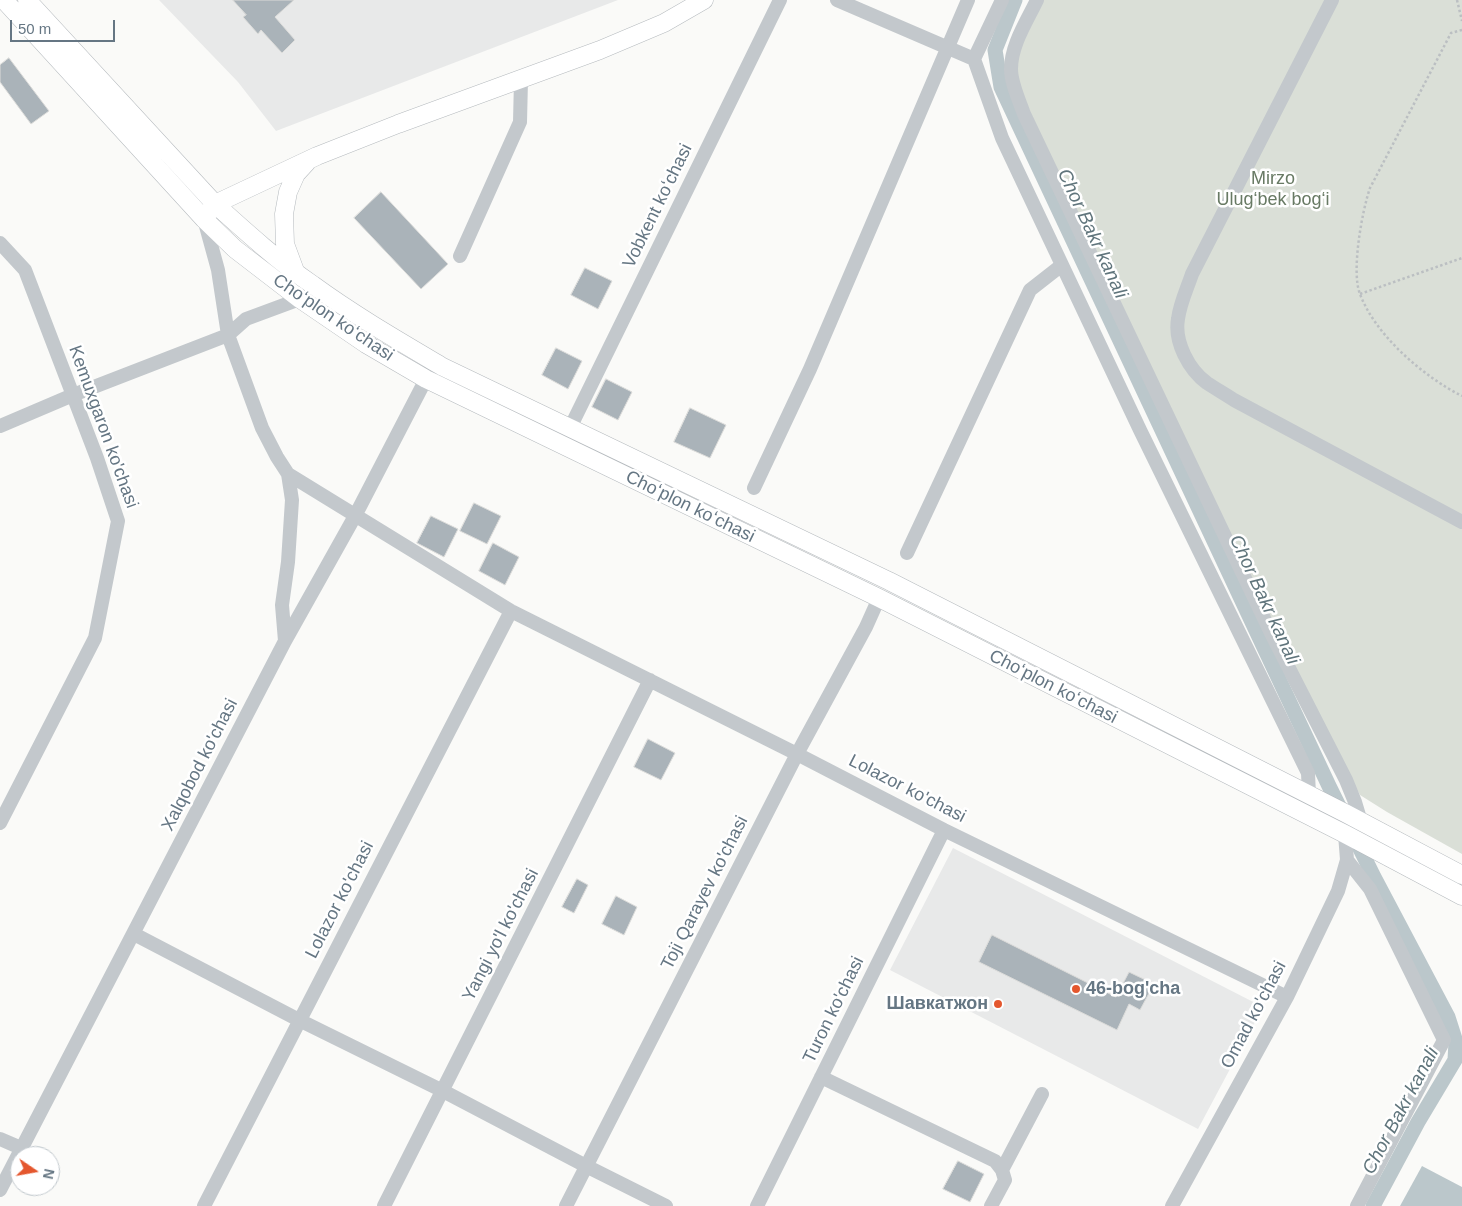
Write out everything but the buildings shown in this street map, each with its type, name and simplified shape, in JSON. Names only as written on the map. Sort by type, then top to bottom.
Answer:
[{"type":"main road","name":"Choʻplon koʻchasi","points":[[4,0],[204,219],[234,249],[366,344],[426,379],[878,598],[1348,836],[1462,896]]},
{"type":"main road","name":"Choʻplon koʻchasi","points":[[27,0],[215,204],[312,285],[377,328],[443,367],[889,581],[1345,813],[1462,875]]},
{"type":"main road","points":[[204,219],[215,204],[309,160],[398,124],[600,50],[664,23],[704,0]]},
{"type":"main road","points":[[295,271],[285,244],[284,214],[288,192],[296,174],[309,160]]},
{"type":"street","name":"Vobkent koʻchasi","points":[[570,428],[780,0]]},
{"type":"street","points":[[837,0],[949,46],[974,59],[1002,138],[1173,499],[1308,773],[1314,798]]},
{"type":"street","points":[[754,488],[810,369],[968,0]]},
{"type":"street","points":[[974,59],[1002,0]]},
{"type":"street","points":[[1037,0],[1014,52],[1011,70],[1014,88],[1024,114],[1271,632],[1346,780],[1356,802],[1360,822]]},
{"type":"street","points":[[1332,0],[1192,274],[1177,321],[1179,338],[1188,363],[1206,382],[1234,400],[1462,522]]},
{"type":"street","points":[[460,256],[520,122],[521,80]]},
{"type":"street","points":[[204,219],[218,270],[228,335],[262,428],[288,474],[292,500],[288,562],[282,605],[285,641]]},
{"type":"street","name":"Kemuxgaron ko'chasi","points":[[0,243],[25,270],[97,458],[118,521],[96,638],[0,823]]},
{"type":"street","points":[[906,553],[1030,290],[1062,265]]},
{"type":"street","points":[[0,426],[228,335],[246,319],[300,298]]},
{"type":"street","name":"Xalqobod ko'chasi","points":[[22,1146],[285,641],[355,516],[426,379]]},
{"type":"street","name":"Lolazor ko'chasi","points":[[288,474],[511,611],[944,830],[1287,997]]},
{"type":"street","name":"Toji Qarayev ko'chasi","points":[[566,1206],[797,754],[866,627],[878,598]]},
{"type":"street","name":"Lolazor ko'chasi","points":[[204,1206],[511,611]]},
{"type":"street","name":"Yangi yo'l ko'chasi","points":[[384,1206],[650,680]]},
{"type":"street","name":"Turon ko'chasi","points":[[757,1206],[944,830]]},
{"type":"street","name":"Omad ko'chasi","points":[[1172,1206],[1287,997],[1338,891],[1347,860],[1348,836]]},
{"type":"street","points":[[1347,860],[1370,889],[1444,1040],[1357,1206]]},
{"type":"street","points":[[134,934],[666,1206]]},
{"type":"street","points":[[821,1077],[995,1162],[1002,1170],[1005,1180],[991,1206]]},
{"type":"street","points":[[1002,1170],[1042,1094]]},
{"type":"street","points":[[0,1139],[16,1146]]},
{"type":"street","name":"Xalqobod ko'chasi","points":[[0,1190],[10,1170]]},
{"type":"path","points":[[1457,0],[1462,21]]},
{"type":"path","points":[[1462,30],[1451,33],[1370,188],[1364,205],[1357,273],[1360,294],[1370,314],[1386,335],[1409,360],[1448,389],[1462,396]]},
{"type":"path","points":[[1360,294],[1462,258]]},
{"type":"shaded area","points":[[159,0],[618,0],[276,131],[238,82]]},
{"type":"shaded area","name":"46-bog'cha","points":[[953,848],[1263,1007],[1198,1129],[890,970]]},
{"type":"shaded area","points":[[1422,1166],[1462,1187],[1462,1206],[1400,1206]]},
{"type":"green space","name":"Mirzo Ulugʻbek bogʻi","points":[[1040,0],[1462,0],[1462,854],[1360,795],[1332,743],[1072,212],[1019,85],[1015,59]]},
{"type":"waterway","name":"Chor Bakr kanali","points":[[1015,0],[995,50],[1001,87],[1329,786],[1374,877],[1448,1017],[1456,1042],[1455,1060],[1418,1122],[1373,1206]]},
{"type":"place","name":"46-bog'cha","points":[[1076,989]]},
{"type":"place","name":"Шавкатжон","points":[[998,1004]]}]
